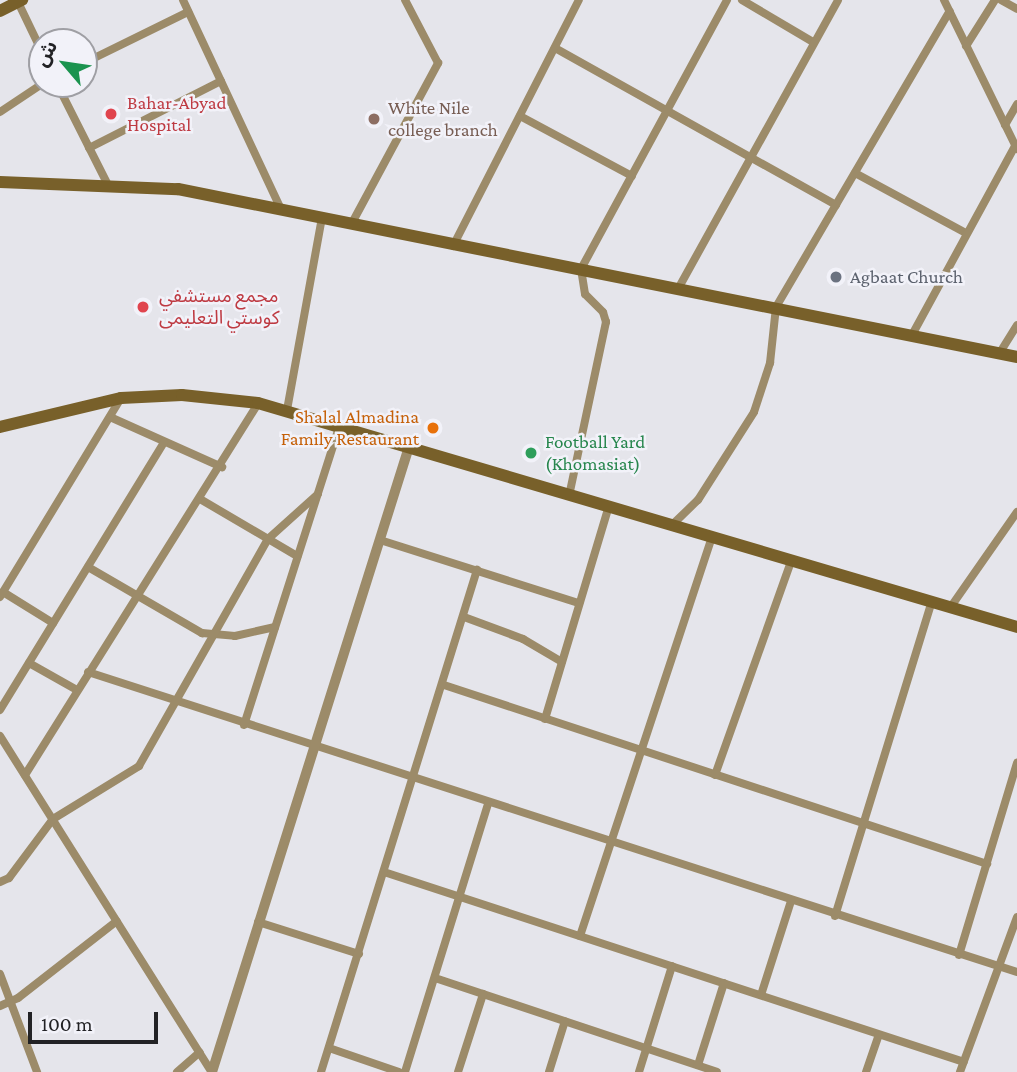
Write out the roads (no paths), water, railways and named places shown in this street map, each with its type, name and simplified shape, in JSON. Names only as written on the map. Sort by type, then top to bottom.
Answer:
[{"type":"main road","points":[[0,11],[19,1]]},
{"type":"main road","points":[[0,182],[107,183],[178,189],[1017,357]]},
{"type":"main road","points":[[0,427],[121,398],[182,395],[258,403],[340,425],[608,509],[672,525],[1017,627]]},
{"type":"street","points":[[183,0],[281,209]]},
{"type":"street","points":[[352,223],[438,63],[405,0]]},
{"type":"street","points":[[453,246],[579,0]]},
{"type":"street","points":[[569,496],[606,322],[603,312],[585,293],[581,269],[727,0]]},
{"type":"street","points":[[742,0],[813,41]]},
{"type":"street","points":[[678,289],[838,0]]},
{"type":"street","points":[[912,335],[1016,148],[944,0]]},
{"type":"street","points":[[967,46],[995,0]]},
{"type":"street","points":[[1001,0],[1017,9]]},
{"type":"street","points":[[19,1],[31,28]]},
{"type":"street","points":[[672,525],[698,500],[754,412],[770,363],[776,307],[950,11]]},
{"type":"street","points":[[98,55],[188,12]]},
{"type":"street","points":[[555,48],[836,205]]},
{"type":"street","points":[[89,148],[221,81]]},
{"type":"street","points":[[0,112],[28,93]]},
{"type":"street","points":[[64,98],[107,183]]},
{"type":"street","points":[[1005,125],[1017,104]]},
{"type":"street","points":[[520,116],[632,176]]},
{"type":"street","points":[[855,173],[967,233]]},
{"type":"street","points":[[287,411],[322,217]]},
{"type":"street","points":[[999,354],[1017,325]]},
{"type":"street","points":[[53,623],[2,594],[121,398]]},
{"type":"street","points":[[25,775],[136,596],[222,467],[258,403]]},
{"type":"street","points":[[110,417],[222,467]]},
{"type":"street","points":[[244,724],[340,425]]},
{"type":"street","points":[[0,710],[164,442]]},
{"type":"street","points":[[212,1072],[409,447]]},
{"type":"street","points":[[0,882],[9,878],[53,819],[139,766],[173,700],[268,539],[318,494]]},
{"type":"street","points":[[200,499],[297,556]]},
{"type":"street","points":[[545,719],[608,509]]},
{"type":"street","points":[[950,608],[1017,512]]},
{"type":"street","points":[[580,936],[712,537]]},
{"type":"street","points":[[380,540],[579,603]]},
{"type":"street","points":[[715,775],[791,561]]},
{"type":"street","points":[[88,567],[210,635],[235,636],[275,627]]},
{"type":"street","points":[[321,1072],[444,685],[477,570]]},
{"type":"street","points":[[835,916],[932,603]]},
{"type":"street","points":[[464,617],[523,639],[562,662]]},
{"type":"street","points":[[29,663],[77,690]]},
{"type":"street","points":[[88,672],[835,916],[1017,972]]},
{"type":"street","points":[[444,685],[987,864]]},
{"type":"street","points":[[0,736],[212,1072]]},
{"type":"street","points":[[959,955],[1016,768]]},
{"type":"street","points":[[405,1072],[488,803]]},
{"type":"street","points":[[384,872],[964,1062]]},
{"type":"street","points":[[761,995],[791,901]]},
{"type":"street","points":[[960,1072],[1017,919]]},
{"type":"street","points":[[0,1006],[12,1002],[117,921]]},
{"type":"street","points":[[258,922],[359,954]]},
{"type":"street","points":[[639,1072],[672,966]]},
{"type":"street","points":[[0,974],[37,1072]]},
{"type":"street","points":[[435,978],[717,1072]]},
{"type":"street","points":[[698,1065],[724,983]]},
{"type":"street","points":[[458,1072],[484,994]]},
{"type":"street","points":[[549,1072],[565,1021]]},
{"type":"street","points":[[866,1072],[879,1035]]},
{"type":"street","points":[[329,1048],[394,1071]]},
{"type":"street","points":[[177,1072],[200,1052]]},
{"type":"place","name":"Bahar-Abyad Hospital","points":[[111,114]]},
{"type":"place","name":"White Nile college branch","points":[[374,119]]},
{"type":"place","name":"Agbaat Church","points":[[836,277]]},
{"type":"place","name":"مجمع مستشفي كوستي التعليمى","points":[[143,307]]},
{"type":"place","name":"Shalal Almadina Family Restaurant","points":[[433,428]]},
{"type":"place","name":"Football Yard (Khomasiat)","points":[[531,453]]}]
